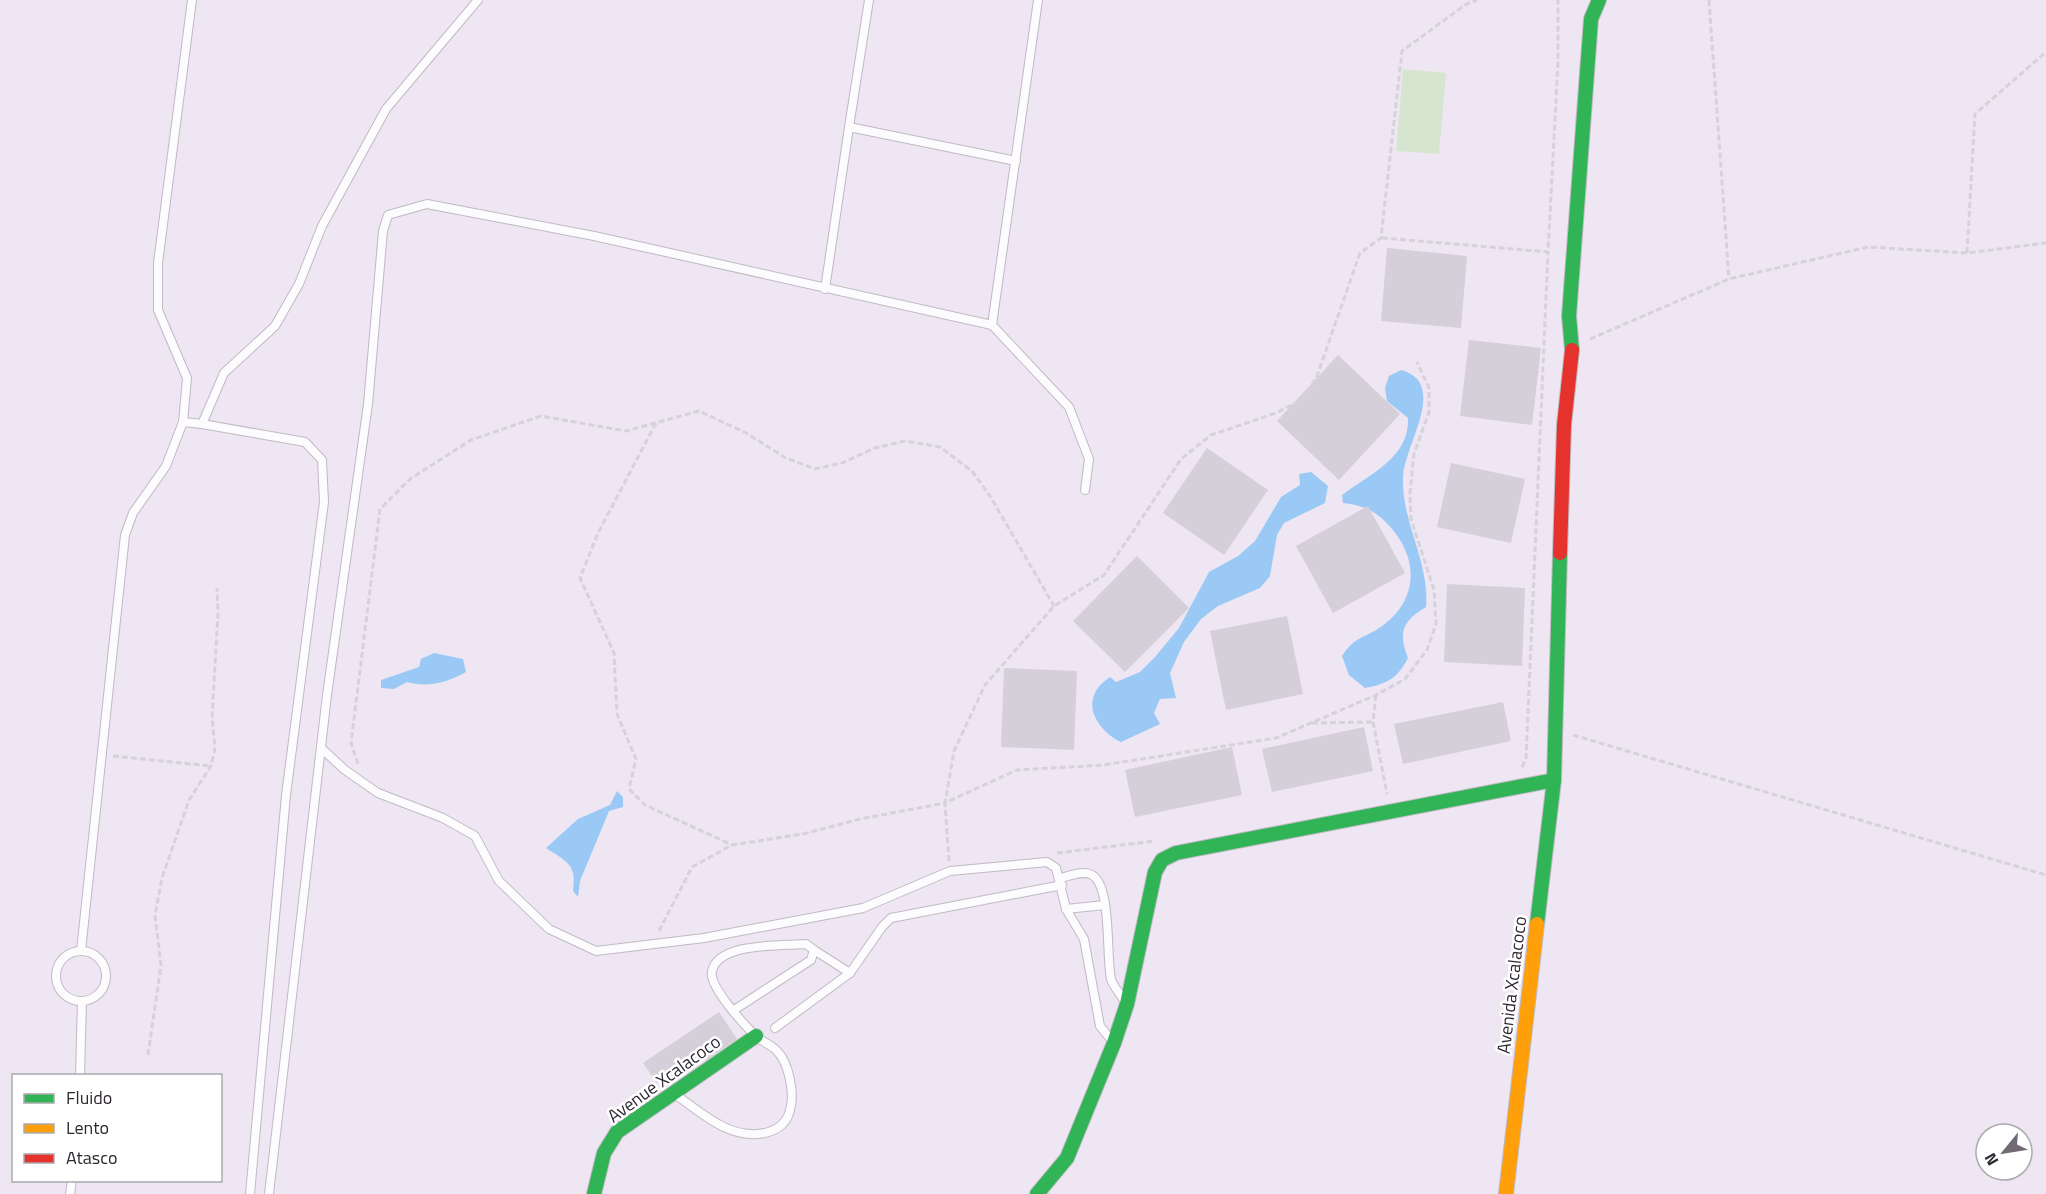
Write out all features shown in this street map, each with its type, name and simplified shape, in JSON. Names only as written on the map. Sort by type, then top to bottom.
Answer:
[{"type":"street","name":"Avenida Xcalacoco","points":[[1506,1194],[1554,780],[1564,425],[1572,346],[1569,316],[1591,19],[1599,0]]},
{"type":"street","points":[[1037,1194],[1067,1158],[1114,1044],[1127,1004],[1155,872],[1162,860],[1176,853],[1554,780]]},
{"type":"street","name":"Avenue Xcalacoco","points":[[594,1194],[604,1153],[617,1132],[756,1036]]},
{"type":"lane","points":[[81,951],[125,535],[133,513],[166,466],[183,422],[188,378],[158,310],[158,263],[192,0]]},
{"type":"lane","points":[[202,423],[224,373],[275,326],[299,285],[322,226],[386,109],[478,0]]},
{"type":"lane","points":[[825,289],[869,0]]},
{"type":"lane","points":[[992,325],[1038,0]]},
{"type":"lane","points":[[849,127],[1016,161]]},
{"type":"lane","points":[[269,1194],[321,748],[368,404],[383,231],[388,215],[427,204],[594,236],[992,325],[1069,407],[1089,459],[1085,490]]},
{"type":"lane","points":[[183,422],[202,423],[305,442],[322,460],[324,502],[286,795],[250,1194]]},
{"type":"lane","points":[[321,748],[345,771],[378,794],[443,818],[475,836],[499,881],[549,929],[596,951],[704,938],[863,908],[950,872],[1047,862],[1056,868],[1066,909],[1084,939],[1100,1026],[1114,1044]]},
{"type":"lane","points":[[775,1028],[850,973],[882,927],[891,918],[1061,881],[1082,873],[1092,875],[1100,883],[1105,905],[1112,982],[1127,1004]]},
{"type":"lane","points":[[1066,909],[1105,905]]},
{"type":"lane","points":[[674,1093],[709,1119],[733,1132],[752,1136],[772,1131],[787,1121],[792,1102],[784,1063],[777,1050],[756,1036],[715,988],[711,973],[717,960],[730,950],[806,944],[850,973]]},
{"type":"lane","points":[[734,1010],[812,960],[814,950]]},
{"type":"lane","points":[[81,951],[101,961],[106,976],[105,983],[96,996],[82,1001],[67,996],[58,984],[56,976],[57,969],[66,956],[81,951]]},
{"type":"lane","points":[[80,1074],[82,1001]]},
{"type":"path","points":[[1381,238],[1402,51],[1465,5],[1477,0]]},
{"type":"path","points":[[1520,770],[1526,759],[1558,62],[1558,0]]},
{"type":"path","points":[[1709,0],[1729,279]]},
{"type":"path","points":[[1967,254],[1975,114],[2046,52]]},
{"type":"path","points":[[949,865],[945,803],[954,751],[985,685],[1054,606],[1104,574],[1181,459],[1211,435],[1276,413],[1305,398],[1317,376],[1360,253],[1381,238],[1548,252]]},
{"type":"path","points":[[1572,346],[1729,279],[1868,247],[1967,254],[2046,243]]},
{"type":"path","points":[[655,938],[692,867],[732,845],[803,834],[860,819],[945,803],[1017,770],[1103,765],[1276,738],[1376,695],[1405,679],[1427,650],[1436,624],[1434,590],[1411,519],[1410,493],[1414,454],[1429,411],[1429,388],[1417,362]]},
{"type":"path","points":[[364,770],[357,764],[351,743],[380,509],[410,479],[471,440],[541,416],[627,431],[699,411],[746,433],[786,458],[815,469],[842,463],[876,448],[905,441],[940,447],[972,471],[990,496],[1054,606]]},
{"type":"path","points":[[657,422],[598,532],[580,578],[614,653],[617,714],[636,759],[629,789],[645,805],[732,845]]},
{"type":"path","points":[[148,1055],[161,965],[155,915],[162,878],[189,800],[211,766],[215,748],[212,718],[218,614],[217,588]]},
{"type":"path","points":[[1376,695],[1374,722],[1387,798]]},
{"type":"path","points":[[1311,723],[1374,722]]},
{"type":"path","points":[[1557,730],[2046,875]]},
{"type":"path","points":[[102,755],[211,766]]},
{"type":"path","points":[[1052,853],[1166,840]]},
{"type":"green space","points":[[1403,69],[1446,73],[1439,154],[1396,151]]},
{"type":"water","points":[[1401,370],[1415,377],[1422,388],[1421,416],[1405,463],[1403,476],[1406,510],[1424,574],[1426,607],[1412,617],[1404,628],[1403,641],[1408,658],[1400,671],[1386,682],[1365,688],[1349,675],[1342,656],[1356,641],[1393,617],[1407,595],[1411,572],[1404,546],[1391,527],[1367,509],[1343,503],[1342,495],[1386,464],[1402,444],[1407,432],[1408,418],[1387,401],[1385,388],[1389,376]]},
{"type":"water","points":[[1311,472],[1328,486],[1325,503],[1284,523],[1277,535],[1270,576],[1260,588],[1218,606],[1201,619],[1184,642],[1170,673],[1176,698],[1160,699],[1154,713],[1160,724],[1121,742],[1114,738],[1102,728],[1094,714],[1092,706],[1096,691],[1110,677],[1116,682],[1140,672],[1155,657],[1179,628],[1209,572],[1238,556],[1255,541],[1281,497],[1300,485],[1299,474]]},
{"type":"water","points":[[434,653],[463,659],[466,672],[438,683],[407,682],[394,689],[381,688],[381,680],[419,667],[421,659]]},
{"type":"water","points":[[617,791],[623,797],[623,807],[609,811],[580,881],[578,897],[573,891],[572,869],[546,848],[578,819],[610,805]]},
{"type":"building","points":[[1387,248],[1467,256],[1461,328],[1381,321]]},
{"type":"building","points":[[1469,340],[1541,348],[1532,425],[1460,416]]},
{"type":"building","points":[[1338,355],[1400,414],[1339,480],[1277,421]]},
{"type":"building","points":[[1207,448],[1268,490],[1224,555],[1163,513]]},
{"type":"building","points":[[1451,463],[1525,479],[1511,543],[1437,527]]},
{"type":"building","points":[[1368,506],[1405,573],[1333,613],[1296,546]]},
{"type":"building","points":[[1137,556],[1189,608],[1125,672],[1073,621]]},
{"type":"building","points":[[1447,584],[1525,588],[1522,666],[1444,662]]},
{"type":"building","points":[[1287,616],[1303,694],[1226,710],[1210,631]]},
{"type":"building","points":[[1004,668],[1077,671],[1074,750],[1001,747]]},
{"type":"building","points":[[1503,702],[1511,741],[1403,764],[1394,724]]},
{"type":"building","points":[[1364,727],[1373,771],[1272,792],[1262,749]]},
{"type":"building","points":[[1232,747],[1242,795],[1135,817],[1125,770]]},
{"type":"building","points":[[719,1012],[737,1039],[705,1061],[700,1054],[657,1083],[643,1063]]},
{"type":"traffic: fast","points":[[1572,350],[1569,316],[1591,19],[1599,0]]},
{"type":"traffic: fast","points":[[1537,924],[1554,780],[1560,553]]},
{"type":"traffic: fast","points":[[1037,1194],[1067,1158],[1114,1043],[1127,1004],[1155,872],[1162,860],[1176,853],[1554,780]]},
{"type":"traffic: fast","points":[[594,1194],[604,1153],[617,1132],[756,1036]]},
{"type":"traffic: slow","points":[[1506,1194],[1537,924]]},
{"type":"traffic: jam","points":[[1560,553],[1564,425],[1572,350]]}]
